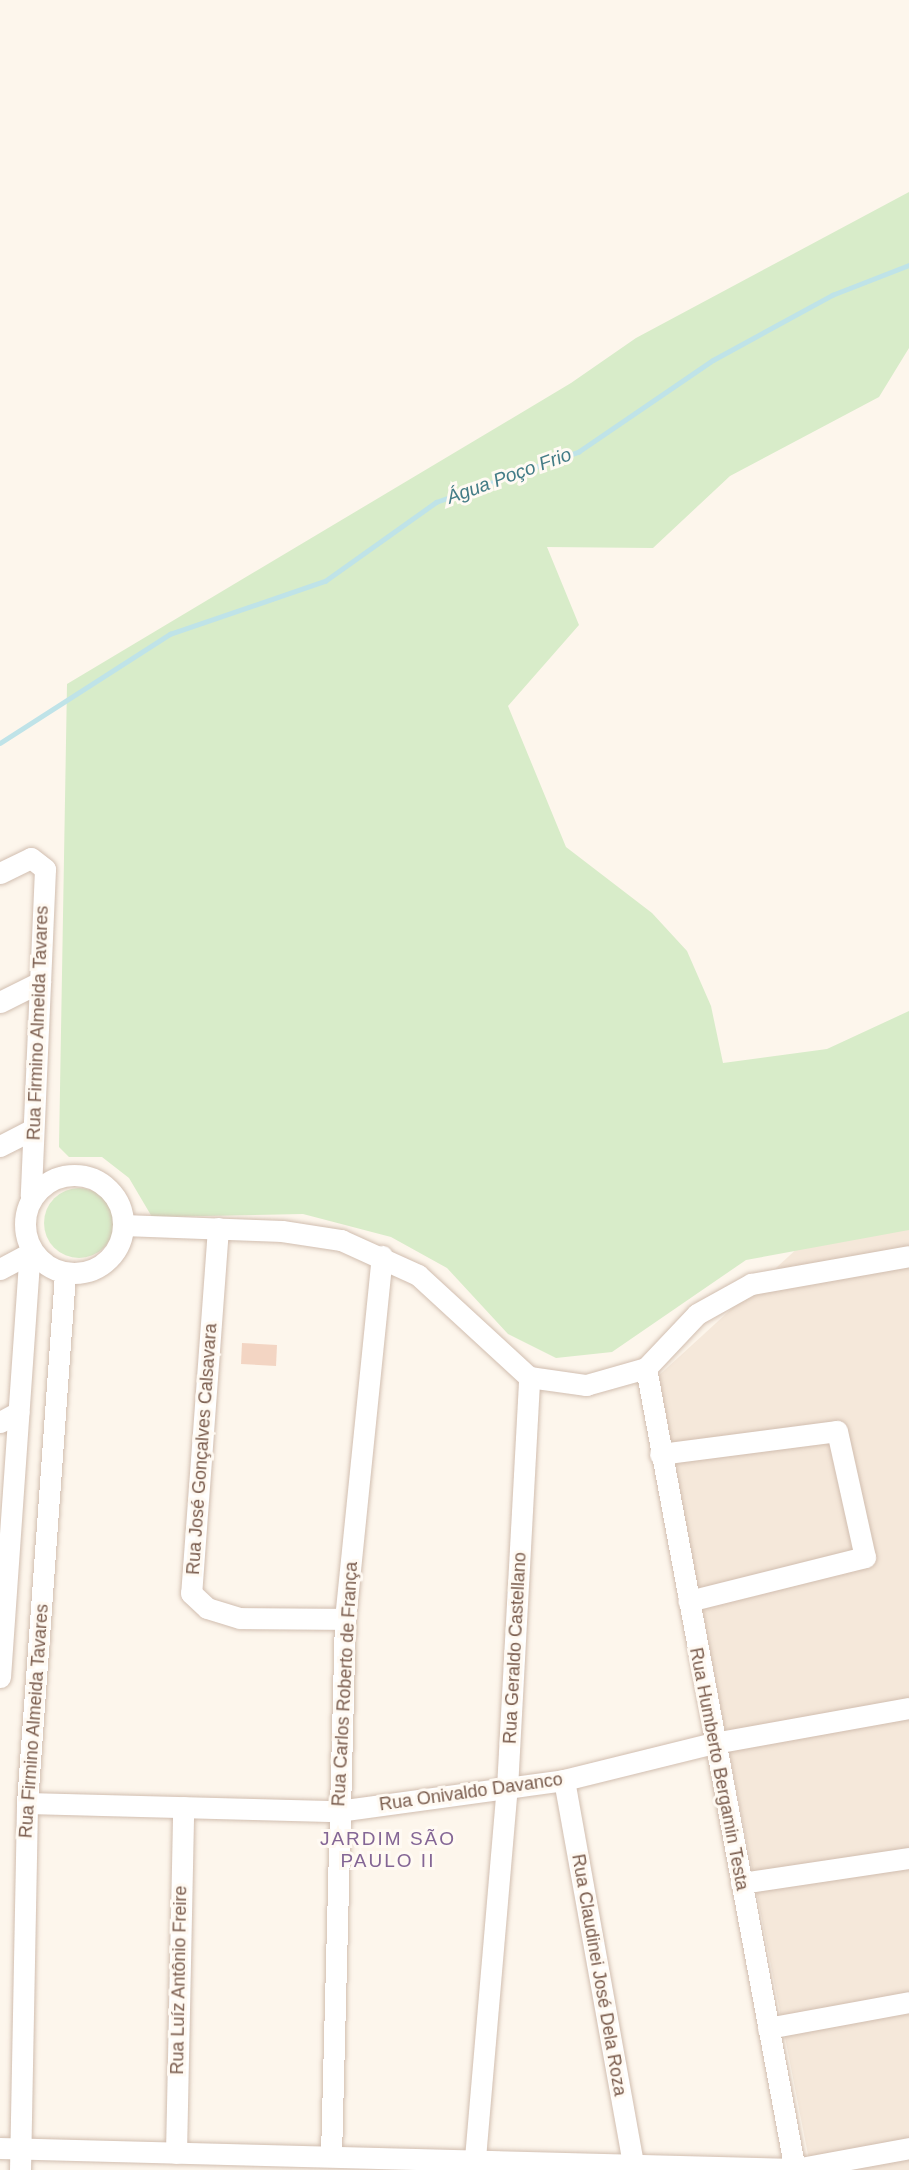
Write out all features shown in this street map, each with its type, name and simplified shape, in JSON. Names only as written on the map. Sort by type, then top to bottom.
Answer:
[{"type":"street","name":"Rua Firmino Almeida Tavares","points":[[0,873],[31,858],[44,869],[30,1253],[10,1417],[0,1677]]},
{"type":"street","points":[[0,1002],[40,982]]},
{"type":"street","points":[[0,1146],[33,1129]]},
{"type":"street","points":[[0,1269],[30,1253],[65,1274],[99,1267],[112,1256],[123,1225],[113,1195],[88,1176],[56,1177],[31,1196]]},
{"type":"street","points":[[123,1225],[218,1228],[321,1236],[382,1256],[435,1288],[529,1377],[602,1384],[646,1368],[696,1314],[751,1284],[909,1256]]},
{"type":"street","name":"Rua José Gonçalves Calsavara","points":[[218,1228],[191,1593],[207,1608],[240,1618],[345,1619]]},
{"type":"street","name":"Rua Carlos Roberto de França","points":[[331,2156],[345,1619],[382,1256]]},
{"type":"street","name":"Rua Firmino Almeida Tavares","points":[[20,2170],[10,2147],[27,1803],[65,1274]]},
{"type":"street","name":"Rua Humberto Bergamin Testa","points":[[646,1368],[795,2169]]},
{"type":"street","name":"Rua Geraldo Castellano","points":[[474,2167],[507,1788],[529,1377]]},
{"type":"street","points":[[660,1454],[837,1431],[865,1558],[688,1601]]},
{"type":"street","name":"Rua Onivaldo Davanco","points":[[27,1803],[338,1811],[564,1780],[714,1744],[909,1708]]},
{"type":"street","name":"Rua Claudinei José Dela Roza","points":[[564,1780],[634,2169]]},
{"type":"street","name":"Rua Luíz Antônio Freire","points":[[176,2152],[183,1807]]},
{"type":"street","points":[[741,1883],[909,1857]]},
{"type":"street","points":[[768,2028],[909,2002]]},
{"type":"street","points":[[10,2147],[331,2156],[474,2167],[634,2169],[795,2169],[909,2148]]},
{"type":"shaded area","points":[[909,1146],[909,2170],[811,2170],[656,1378]]},
{"type":"green space","points":[[909,192],[909,348],[879,397],[730,476],[653,548],[547,547],[579,625],[508,706],[566,847],[652,913],[687,951],[711,1006],[723,1063],[827,1049],[909,1011],[909,1230],[746,1260],[612,1352],[556,1358],[508,1334],[447,1268],[391,1237],[303,1214],[152,1217],[129,1178],[102,1157],[69,1157],[59,1147],[67,684],[571,383],[636,338]]},
{"type":"green space","points":[[79,1188],[104,1198],[114,1223],[104,1248],[79,1258],[54,1248],[44,1223],[54,1198]]},
{"type":"building","points":[[242,1343],[277,1345],[276,1366],[241,1364]]},
{"type":"waterway","name":"Água Poço Frio","points":[[0,743],[170,634],[325,581],[436,502],[578,452],[713,360],[832,295],[909,265]]},
{"type":"district","name":"JARDIM SÃO PAULO II","points":[[388,1850]]}]
